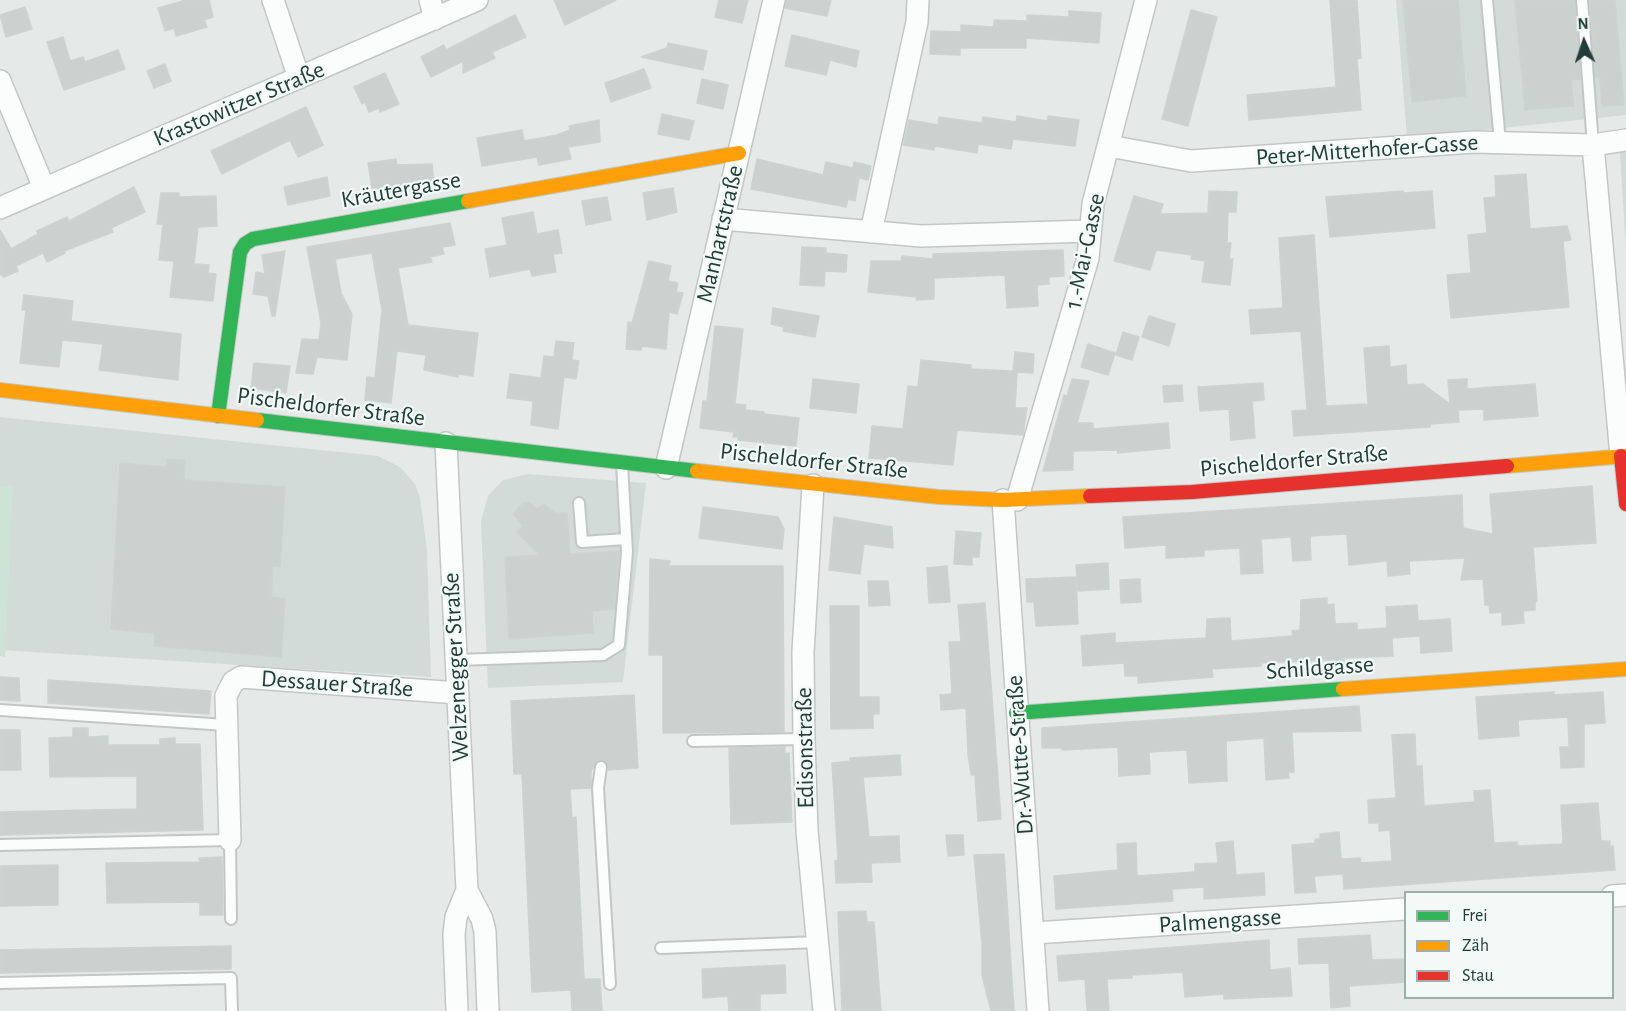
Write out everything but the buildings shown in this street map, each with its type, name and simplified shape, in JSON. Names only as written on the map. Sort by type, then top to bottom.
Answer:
[{"type":"main road","name":"Kräutergasse","points":[[218,417],[240,252],[245,244],[254,239],[739,153]]},
{"type":"main road","name":"Pischeldorfer Straße","points":[[0,390],[813,485],[939,497],[1010,500],[1192,492],[1624,456]]},
{"type":"main road","points":[[1624,456],[1626,504]]},
{"type":"main road","name":"Schildgasse","points":[[1016,712],[1626,669]]},
{"type":"street","points":[[273,0],[299,78]]},
{"type":"street","name":"Krastowitzer Straße","points":[[0,208],[299,78],[432,9],[477,0]]},
{"type":"street","name":"Manhartstraße","points":[[666,468],[774,0]]},
{"type":"street","points":[[871,232],[917,22],[918,0]]},
{"type":"street","name":"1.-Mai-Gasse","points":[[1010,500],[1088,258],[1094,204],[1146,0]]},
{"type":"street","points":[[0,81],[44,188]]},
{"type":"street","name":"Peter-Mitterhofer-Gasse","points":[[1109,146],[1191,161],[1500,142],[1593,145],[1626,140]]},
{"type":"street","points":[[1593,145],[1624,456]]},
{"type":"street","points":[[723,219],[921,236],[1090,231]]},
{"type":"street","name":"Welzenegger Straße","points":[[446,443],[467,890],[482,919],[485,932],[488,1011]]},
{"type":"street","name":"Edisonstraße","points":[[813,485],[803,652],[804,739],[807,831],[824,1011]]},
{"type":"street","name":"Dr.-Wutte-Straße","points":[[1010,500],[1016,712],[1038,1011]]},
{"type":"street","name":"Dessauer Straße","points":[[230,840],[226,696],[228,688],[241,677],[458,693]]},
{"type":"street","name":"Welzenegger Straße","points":[[457,1011],[454,934],[456,917],[467,890]]},
{"type":"street","name":"Palmengasse","points":[[1034,933],[1404,909]]},
{"type":"lane","points":[[1487,0],[1500,142]]},
{"type":"lane","points":[[1582,0],[1593,145]]},
{"type":"lane","points":[[456,660],[603,655],[619,645],[626,539],[622,463]]},
{"type":"lane","points":[[579,503],[582,542],[626,539]]},
{"type":"lane","points":[[0,710],[226,725]]},
{"type":"lane","points":[[693,741],[804,739]]},
{"type":"lane","points":[[601,767],[598,788],[610,984]]},
{"type":"lane","points":[[0,845],[230,840],[231,919]]},
{"type":"lane","points":[[661,948],[819,942]]},
{"type":"lane","points":[[0,983],[231,978],[232,1011]]},
{"type":"shaded area","points":[[1396,0],[1626,0],[1626,115],[1407,138]]},
{"type":"shaded area","points":[[1626,151],[1626,251],[1620,152]]},
{"type":"shaded area","points":[[0,417],[378,456],[400,467],[415,484],[420,498],[427,550],[431,677],[0,650]]},
{"type":"shaded area","points":[[528,474],[646,483],[623,682],[488,688],[481,521],[488,496],[503,480]]},
{"type":"green space","points":[[0,486],[13,486],[5,657],[0,656]]},
{"type":"traffic: fast","points":[[218,416],[240,252],[245,244],[253,239],[468,201]]},
{"type":"traffic: fast","points":[[257,420],[697,471]]},
{"type":"traffic: fast","points":[[1016,713],[1343,689]]},
{"type":"traffic: slow","points":[[468,201],[739,153]]},
{"type":"traffic: slow","points":[[0,390],[257,420]]},
{"type":"traffic: slow","points":[[1507,466],[1626,456]]},
{"type":"traffic: slow","points":[[697,471],[939,497],[1003,500],[1090,496]]},
{"type":"traffic: slow","points":[[1343,689],[1626,669]]},
{"type":"traffic: jam","points":[[1621,456],[1626,504]]},
{"type":"traffic: jam","points":[[1090,496],[1192,492],[1507,466]]}]
